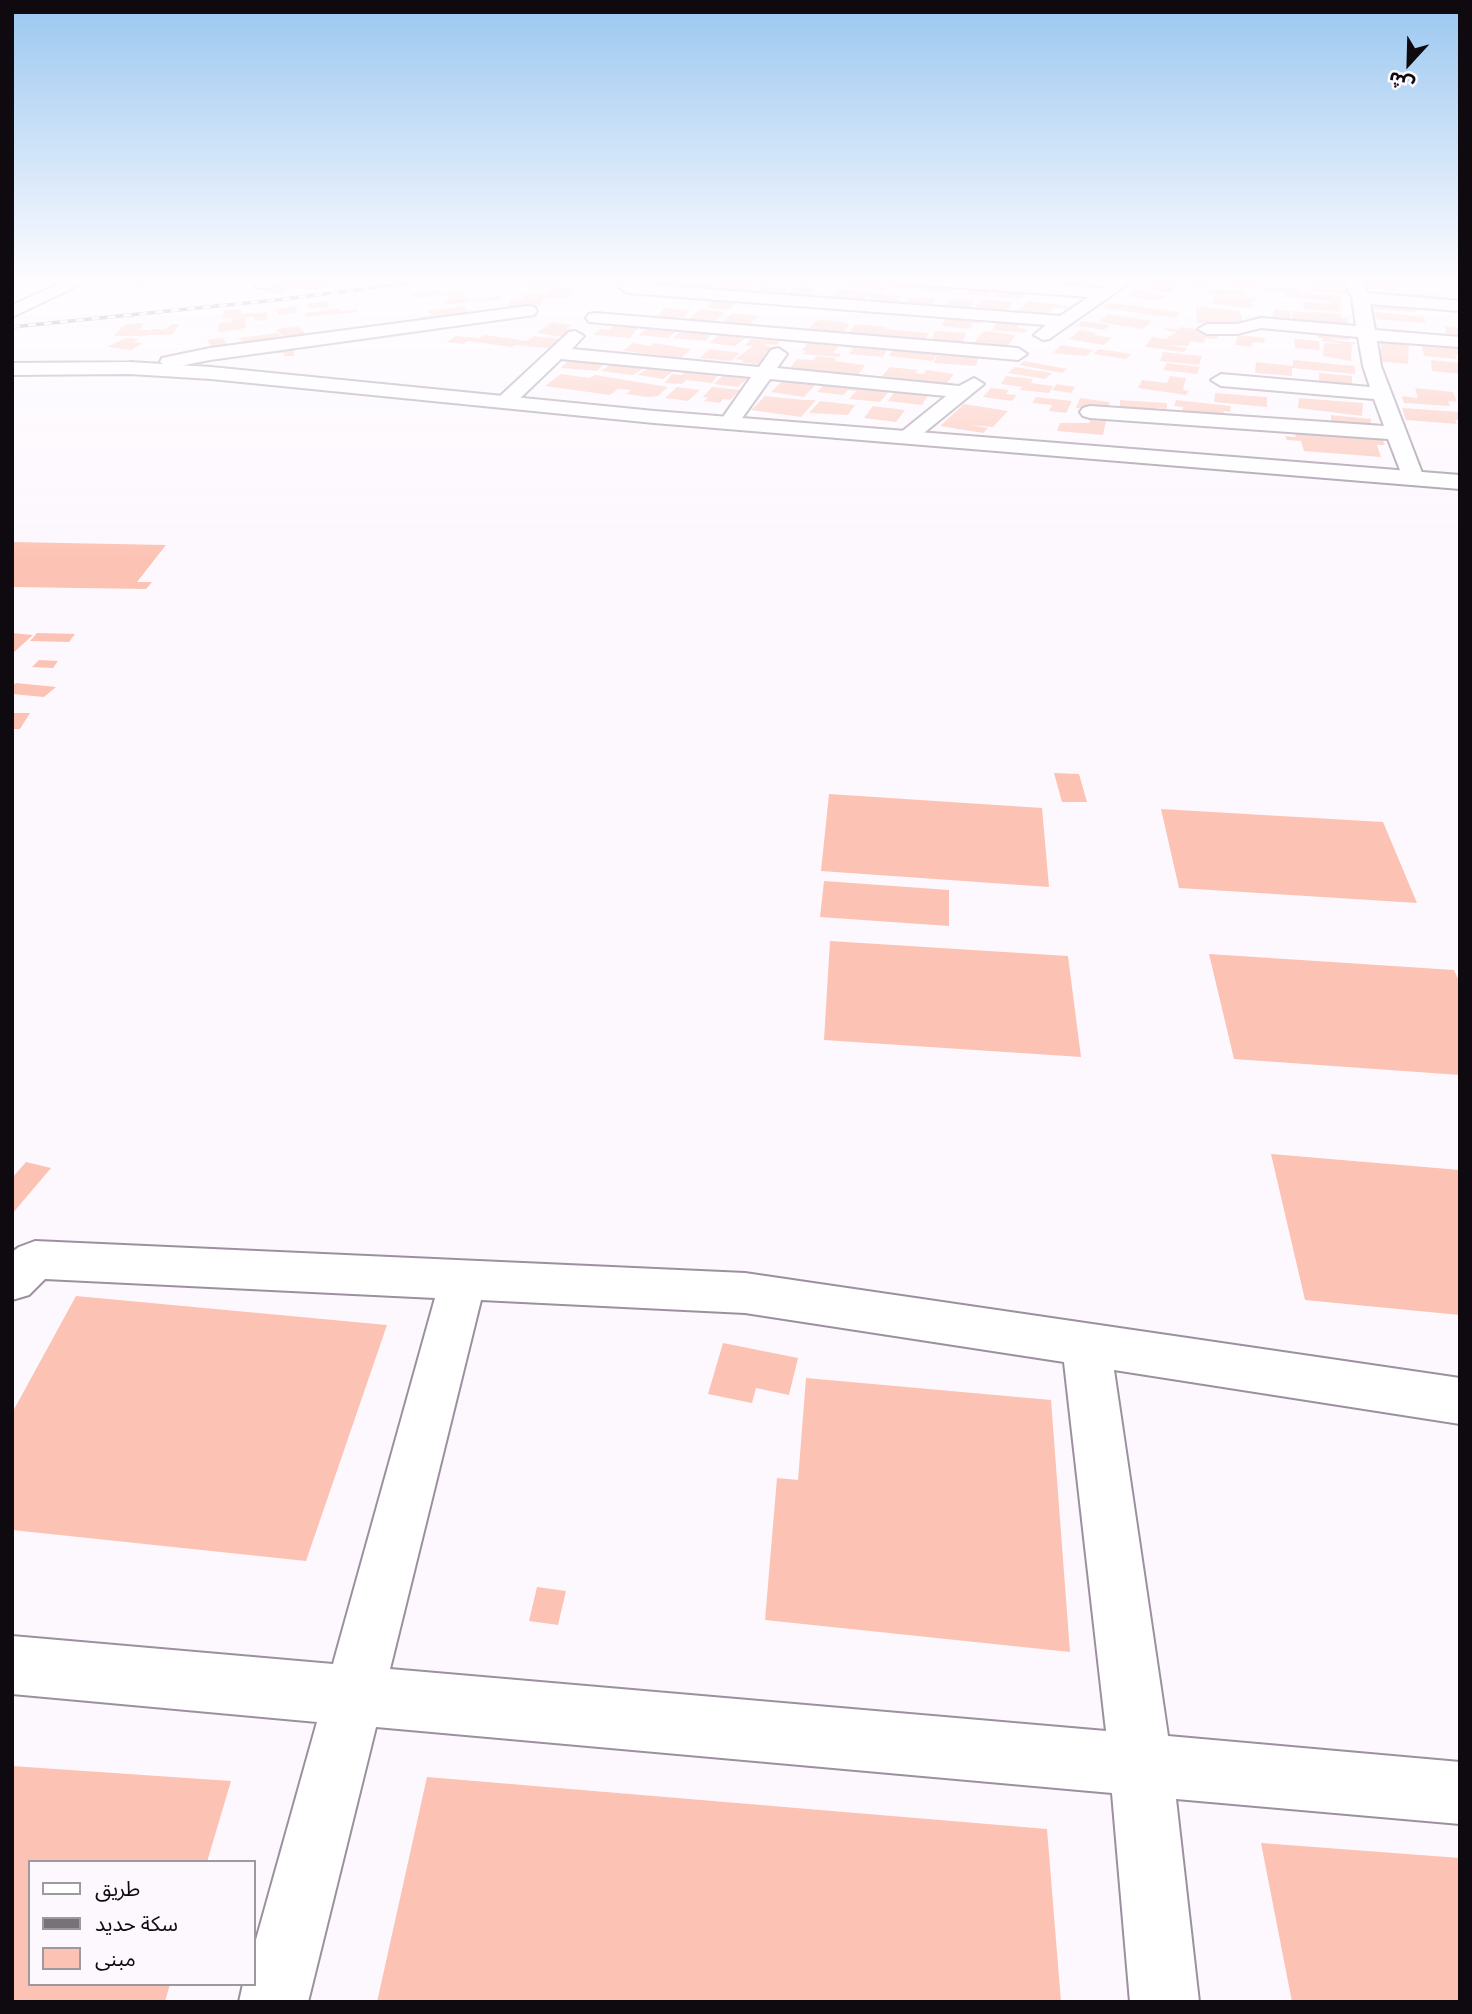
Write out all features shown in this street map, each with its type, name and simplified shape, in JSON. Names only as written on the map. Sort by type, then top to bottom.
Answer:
[{"type":"street","points":[[195,372],[910,434],[961,392],[990,372]]},
{"type":"street","points":[[263,372],[509,398],[654,417],[910,434],[1411,474],[1460,474]]},
{"type":"street","points":[[509,398],[537,372]]},
{"type":"street","points":[[755,372],[961,392]]},
{"type":"street","points":[[1370,372],[1384,394],[1411,474]]},
{"type":"street","points":[[733,417],[765,373]]},
{"type":"street","points":[[1220,380],[1384,394]]},
{"type":"street","points":[[1090,412],[1395,433]]},
{"type":"street","points":[[1411,474],[1460,482]]},
{"type":"street","points":[[12,1280],[35,1260],[745,1293],[1460,1401]]},
{"type":"street","points":[[273,2002],[463,1280]]},
{"type":"street","points":[[1086,1345],[1141,1766],[1165,2002]]},
{"type":"street","points":[[12,1665],[1460,1793]]},
{"type":"building","points":[[609,372],[638,372],[633,375]]},
{"type":"building","points":[[642,372],[672,372],[663,379],[638,375]]},
{"type":"building","points":[[685,372],[720,372],[712,383],[686,380],[682,384],[665,383],[672,374],[682,375]]},
{"type":"building","points":[[829,372],[860,372],[858,375]]},
{"type":"building","points":[[886,372],[954,374],[946,384],[882,376]]},
{"type":"building","points":[[1046,372],[1052,373],[1045,379],[1008,373]]},
{"type":"building","points":[[1292,372],[1292,376],[1255,373]]},
{"type":"building","points":[[1319,373],[1352,376],[1352,390],[1319,386]]},
{"type":"building","points":[[561,374],[590,378],[595,375],[668,387],[658,396],[648,397],[626,394],[631,390],[618,389],[610,395],[545,386]]},
{"type":"building","points":[[723,375],[748,378],[738,387],[714,384]]},
{"type":"building","points":[[1006,376],[1033,379],[1031,383],[1053,386],[1049,393],[1020,390],[1022,387],[1001,384]]},
{"type":"building","points":[[1170,376],[1186,378],[1183,390],[1189,391],[1186,395],[1138,388],[1142,380],[1167,383]]},
{"type":"building","points":[[786,377],[818,382],[804,397],[771,392]]},
{"type":"building","points":[[826,382],[890,390],[880,402],[849,399],[856,391],[848,390],[843,395],[817,392]]},
{"type":"building","points":[[1057,384],[1075,387],[1071,393],[1052,390]]},
{"type":"building","points":[[677,387],[700,390],[688,401],[665,398]]},
{"type":"building","points":[[712,387],[740,390],[730,400],[723,399],[720,403],[704,401],[708,398],[703,397]]},
{"type":"building","points":[[898,387],[930,392],[922,405],[888,401]]},
{"type":"building","points":[[991,388],[1009,390],[1006,394],[1017,395],[1012,401],[983,397]]},
{"type":"building","points":[[1415,388],[1453,392],[1457,402],[1448,401],[1450,406],[1404,403],[1402,396],[1418,398]]},
{"type":"building","points":[[1215,393],[1267,397],[1267,407],[1214,402]]},
{"type":"building","points":[[765,396],[816,400],[801,417],[751,410]]},
{"type":"building","points":[[1036,397],[1072,401],[1066,413],[1049,411],[1052,405],[1032,403]]},
{"type":"building","points":[[1080,398],[1110,402],[1106,411],[1076,408]]},
{"type":"building","points":[[1299,398],[1363,403],[1362,416],[1298,408]]},
{"type":"building","points":[[1120,400],[1167,403],[1167,409],[1120,411]]},
{"type":"building","points":[[1176,400],[1231,406],[1230,412],[1224,411],[1223,415],[1182,411],[1183,407],[1174,406]]},
{"type":"building","points":[[820,401],[855,405],[848,415],[809,413]]},
{"type":"building","points":[[964,404],[1008,411],[993,427],[970,425],[988,428],[983,433],[940,426]]},
{"type":"building","points":[[873,406],[905,410],[896,422],[864,418]]},
{"type":"building","points":[[1402,408],[1460,412],[1460,420],[1455,420],[1457,424],[1406,420]]},
{"type":"building","points":[[1331,415],[1371,419],[1371,430],[1331,425]]},
{"type":"building","points":[[1090,420],[1106,421],[1103,435],[1057,431],[1060,423],[1089,423]]},
{"type":"building","points":[[1294,432],[1382,438],[1385,445],[1377,445],[1381,457],[1304,451],[1301,441],[1287,440],[1285,436],[1296,437]]},
{"type":"building","points":[[12,542],[166,545],[137,582],[152,582],[146,589],[12,587]]},
{"type":"building","points":[[12,633],[33,635],[12,654]]},
{"type":"building","points":[[37,633],[75,634],[69,642],[30,641]]},
{"type":"building","points":[[39,660],[58,661],[53,668],[32,667]]},
{"type":"building","points":[[16,683],[56,687],[44,697],[12,694],[12,686]]},
{"type":"building","points":[[12,713],[30,713],[20,729],[12,729]]},
{"type":"building","points":[[1054,773],[1079,774],[1087,802],[1062,802]]},
{"type":"building","points":[[829,794],[1042,808],[1049,887],[821,871]]},
{"type":"building","points":[[1161,809],[1383,822],[1417,903],[1179,888]]},
{"type":"building","points":[[824,881],[949,890],[949,926],[820,917]]},
{"type":"building","points":[[830,941],[1068,956],[1081,1057],[824,1040]]},
{"type":"building","points":[[1209,954],[1454,970],[1460,983],[1460,1075],[1234,1059]]},
{"type":"building","points":[[1271,1154],[1460,1170],[1460,1315],[1305,1300]]},
{"type":"building","points":[[26,1162],[51,1168],[12,1214],[12,1178]]},
{"type":"building","points":[[76,1296],[387,1325],[306,1561],[12,1530],[12,1413]]},
{"type":"building","points":[[723,1343],[798,1358],[789,1395],[756,1388],[752,1403],[708,1394]]},
{"type":"building","points":[[806,1378],[1051,1400],[1070,1652],[765,1620],[777,1478],[798,1480]]},
{"type":"building","points":[[537,1587],[566,1591],[558,1625],[529,1621]]},
{"type":"building","points":[[12,1766],[231,1781],[208,1860],[28,1860],[28,1986],[169,1986],[165,2002],[12,2002]]},
{"type":"building","points":[[427,1777],[1047,1829],[1061,2002],[377,2002]]},
{"type":"building","points":[[1261,1843],[1460,1858],[1460,2002],[1292,2002]]}]
